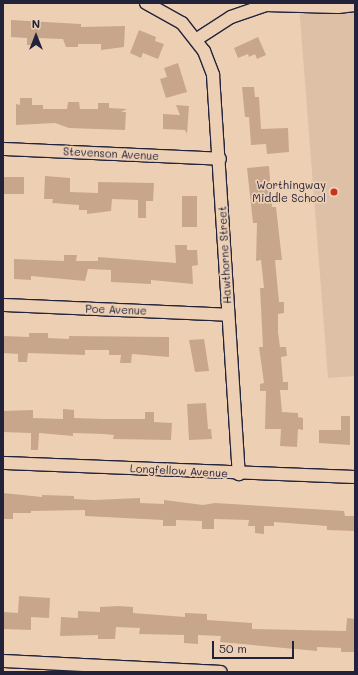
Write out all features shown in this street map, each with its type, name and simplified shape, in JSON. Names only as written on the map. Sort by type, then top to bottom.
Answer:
[{"type":"street","name":"Hawthorne Street","points":[[146,3],[182,23],[197,39],[213,75],[220,159],[228,315],[239,474]]},
{"type":"street","points":[[197,39],[231,17],[266,5],[338,7],[355,5]]},
{"type":"street","name":"Stevenson Avenue","points":[[3,149],[220,159]]},
{"type":"street","name":"Poe Avenue","points":[[3,306],[228,315]]},
{"type":"street","name":"Longfellow Avenue","points":[[3,463],[239,474],[355,477]]},
{"type":"street","points":[[3,660],[221,672]]},
{"type":"shaded area","name":"Worthingway Middle School","points":[[299,5],[355,5],[355,376],[328,378]]},
{"type":"building","points":[[11,20],[81,24],[81,27],[125,26],[124,47],[101,50],[101,44],[78,44],[78,47],[66,47],[63,39],[36,38],[36,45],[27,45],[27,38],[11,37]]},
{"type":"building","points":[[139,30],[156,37],[155,41],[164,44],[158,59],[143,53],[141,58],[130,53]]},
{"type":"building","points":[[258,37],[266,55],[257,59],[255,54],[249,57],[248,54],[238,58],[234,48]]},
{"type":"building","points":[[178,63],[187,92],[166,98],[160,79],[167,77],[164,68]]},
{"type":"building","points":[[242,87],[254,87],[255,97],[259,97],[261,129],[288,128],[289,152],[267,154],[266,144],[251,145],[249,117],[245,117]]},
{"type":"building","points":[[20,98],[32,98],[32,105],[43,105],[43,109],[67,109],[68,102],[79,102],[80,109],[98,109],[98,103],[109,103],[109,108],[127,109],[121,112],[126,112],[125,130],[69,128],[55,123],[16,125],[16,104],[20,105]]},
{"type":"building","points":[[176,105],[189,106],[187,134],[185,130],[163,129],[163,114],[180,115]]},
{"type":"building","points":[[269,166],[272,207],[276,207],[282,260],[275,260],[279,302],[284,302],[284,313],[278,314],[278,332],[280,347],[286,347],[287,356],[281,357],[283,382],[288,382],[288,390],[280,390],[282,412],[298,413],[298,417],[303,418],[303,430],[298,429],[297,447],[280,446],[281,429],[265,429],[266,391],[260,391],[260,384],[264,383],[259,347],[263,347],[260,288],[264,288],[261,260],[256,261],[257,223],[253,223],[247,168]]},
{"type":"building","points":[[45,176],[70,178],[70,192],[98,193],[98,182],[154,183],[153,201],[146,201],[146,218],[138,218],[138,200],[112,199],[111,211],[87,214],[87,210],[79,210],[79,205],[52,203],[53,199],[44,199]]},
{"type":"building","points":[[3,177],[24,177],[24,194],[3,194]]},
{"type":"building","points":[[182,196],[197,196],[197,227],[182,227]]},
{"type":"building","points":[[175,245],[187,245],[187,250],[197,250],[198,265],[192,266],[193,284],[151,280],[151,284],[111,282],[111,270],[88,269],[85,281],[31,276],[31,280],[14,279],[14,259],[64,261],[64,255],[77,255],[76,261],[98,261],[98,257],[176,263]]},
{"type":"building","points":[[29,333],[48,333],[48,338],[69,339],[69,336],[169,337],[169,357],[132,354],[131,363],[120,363],[121,355],[109,355],[109,350],[85,350],[85,355],[28,353],[27,362],[18,362],[18,354],[3,353],[3,336],[29,337]]},
{"type":"building","points":[[204,339],[209,371],[195,372],[189,340]]},
{"type":"building","points":[[206,403],[208,429],[211,429],[212,439],[189,440],[187,404]]},
{"type":"building","points":[[63,409],[74,410],[74,418],[145,419],[145,412],[154,412],[154,422],[172,423],[171,440],[113,439],[114,435],[104,434],[73,433],[73,436],[39,433],[38,450],[31,450],[31,433],[3,432],[3,411],[33,410],[33,418],[63,419]]},
{"type":"building","points":[[341,416],[350,416],[350,445],[319,443],[319,430],[341,430]]},
{"type":"building","points":[[3,493],[42,497],[42,495],[74,496],[74,499],[94,500],[140,498],[140,503],[164,504],[164,500],[203,505],[215,503],[344,511],[345,516],[355,516],[355,531],[327,530],[327,526],[274,522],[274,526],[264,526],[264,534],[255,533],[255,526],[248,526],[249,520],[214,519],[214,529],[202,529],[202,521],[176,520],[176,526],[163,526],[163,520],[85,516],[85,510],[31,511],[31,513],[13,513],[13,519],[3,519]]},
{"type":"building","points":[[19,596],[50,598],[49,618],[31,617],[31,630],[3,629],[3,612],[18,613]]},
{"type":"building","points":[[100,607],[133,607],[133,613],[185,617],[185,613],[207,614],[207,620],[252,623],[252,629],[346,631],[347,618],[355,619],[355,652],[341,652],[341,648],[317,647],[317,651],[220,642],[221,636],[198,635],[198,644],[184,643],[184,635],[139,634],[140,628],[116,627],[115,639],[98,639],[98,635],[60,636],[61,617],[78,618],[78,611],[100,612]]},
{"type":"place","name":"Worthingway Middle School","points":[[334,192]]}]
